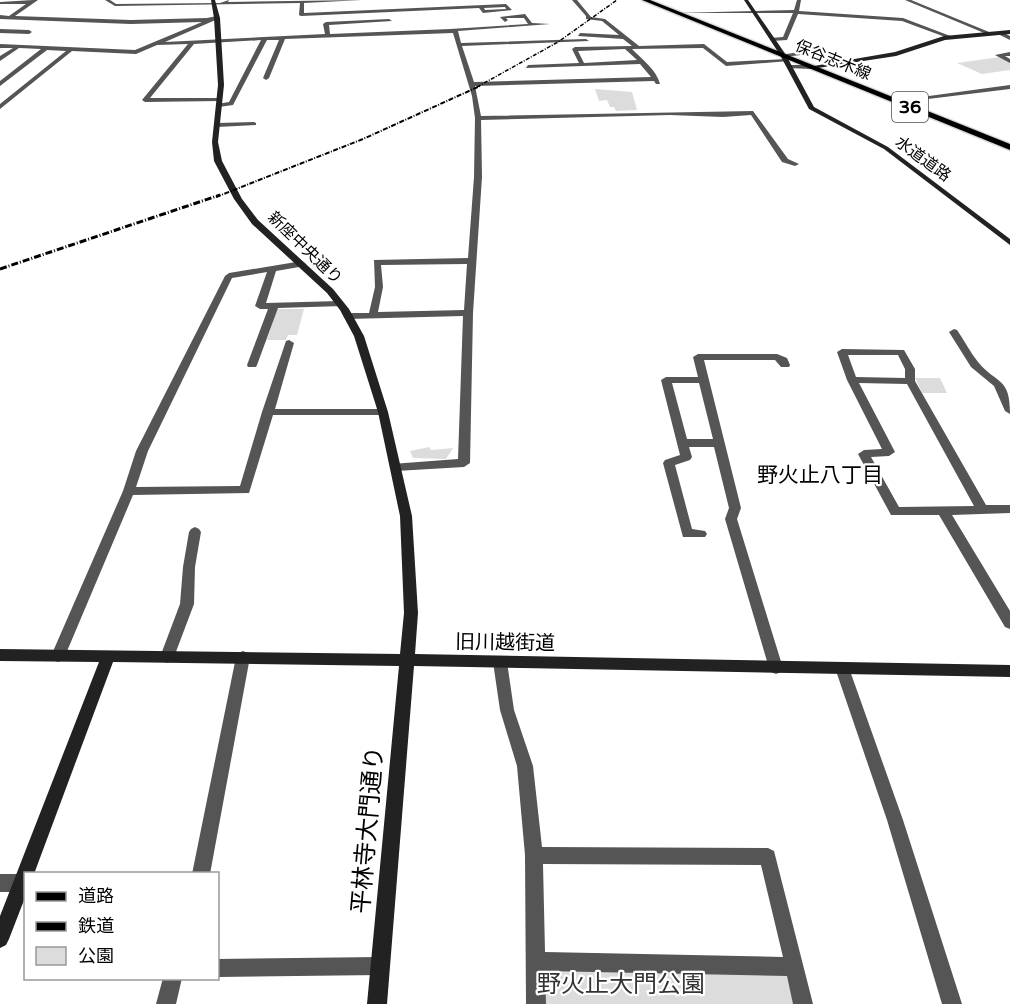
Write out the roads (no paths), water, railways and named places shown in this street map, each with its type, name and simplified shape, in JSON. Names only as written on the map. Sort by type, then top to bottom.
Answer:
[{"type":"main road","name":"保谷志木線","points":[[645,0],[786,61],[811,67],[1009,146]]},
{"type":"street","points":[[107,0],[115,6],[360,0]]},
{"type":"street","points":[[574,0],[588,17],[603,20],[618,38]]},
{"type":"street","points":[[746,0],[786,61],[811,67],[896,54],[931,41],[950,37],[1010,32]]},
{"type":"street","points":[[772,39],[785,39],[797,12],[799,0]]},
{"type":"street","points":[[907,0],[991,34]]},
{"type":"street","points":[[298,1],[302,16],[327,14],[327,18],[386,11],[422,9],[424,15],[482,9]]},
{"type":"street","points":[[1,2],[33,2]]},
{"type":"street","points":[[0,23],[33,2]]},
{"type":"street","name":"新座中央通り","points":[[214,2],[217,18],[220,102],[215,142],[218,161],[238,199],[255,222],[302,264],[340,304],[367,356],[383,412],[406,516],[411,613],[407,660]]},
{"type":"street","points":[[322,2],[322,9],[386,11]]},
{"type":"street","points":[[0,10],[32,10]]},
{"type":"street","points":[[386,11],[393,33]]},
{"type":"street","points":[[328,36],[326,24],[386,11]]},
{"type":"street","points":[[679,13],[797,12],[903,20],[950,37]]},
{"type":"street","points":[[0,16],[131,22],[217,18]]},
{"type":"street","points":[[508,26],[503,17],[525,16],[531,25]]},
{"type":"street","points":[[0,46],[136,52],[200,26],[207,20]]},
{"type":"street","points":[[158,44],[547,24]]},
{"type":"street","points":[[396,466],[464,463],[468,314],[478,177],[478,118],[455,31],[452,30]]},
{"type":"street","points":[[3,32],[25,33]]},
{"type":"street","points":[[1002,33],[1010,38]]},
{"type":"street","points":[[576,41],[582,36],[618,38],[637,47]]},
{"type":"street","points":[[458,45],[618,38]]},
{"type":"street","points":[[266,78],[282,39]]},
{"type":"street","points":[[192,42],[145,100],[231,104],[264,40]]},
{"type":"street","points":[[578,56],[628,51],[637,47],[704,46],[726,64],[786,61],[820,51],[843,62]]},
{"type":"street","points":[[2,57],[18,47]]},
{"type":"street","points":[[0,84],[46,48]]},
{"type":"street","points":[[0,107],[71,49]]},
{"type":"street","points":[[553,49],[628,51],[641,61],[660,86],[567,90],[564,81]]},
{"type":"street","points":[[575,49],[582,64]]},
{"type":"street","points":[[1010,54],[998,55],[1010,61]]},
{"type":"street","points":[[528,67],[557,68],[582,64],[641,61]]},
{"type":"street","name":"水道道路","points":[[786,61],[811,108],[886,148],[1010,243]]},
{"type":"street","points":[[524,74],[558,72],[557,68]]},
{"type":"street","points":[[557,68],[571,78],[656,79]]},
{"type":"street","points":[[470,84],[564,81],[571,78],[649,71]]},
{"type":"street","points":[[467,76],[479,75]]},
{"type":"street","points":[[895,101],[1010,87]]},
{"type":"street","points":[[478,118],[675,112],[723,115],[753,113],[785,160],[795,164]]},
{"type":"street","points":[[217,125],[254,124]]},
{"type":"street","points":[[373,314],[379,287],[378,262],[471,261]]},
{"type":"street","points":[[58,656],[129,490],[142,451],[229,276],[302,264]]},
{"type":"street","points":[[272,269],[260,306],[340,304]]},
{"type":"street","points":[[252,365],[274,306]]},
{"type":"street","points":[[348,316],[468,314]]},
{"type":"street","points":[[954,332],[975,366],[999,384],[1010,411]]},
{"type":"street","points":[[129,490],[245,490],[289,343]]},
{"type":"street","points":[[983,510],[910,381],[910,369],[901,352],[842,352],[852,380],[889,452],[864,454],[895,512],[983,510],[1010,509]]},
{"type":"street","points":[[776,668],[731,519],[735,508],[698,357],[777,357],[783,360],[785,365]]},
{"type":"street","points":[[701,534],[687,534],[669,463],[686,457],[666,380],[703,380]]},
{"type":"street","points":[[852,380],[910,381]]},
{"type":"street","points":[[267,412],[383,412]]},
{"type":"street","points":[[682,443],[718,443]]},
{"type":"street","points":[[943,511],[1010,623]]},
{"type":"street","points":[[168,657],[187,604],[189,567],[195,532]]},
{"type":"street","name":"旧川越街道","points":[[0,655],[243,657],[1010,671]]},
{"type":"street","points":[[25,872],[108,657]]},
{"type":"street","points":[[201,872],[243,657]]},
{"type":"street","name":"平林寺大門通り","points":[[377,1004],[407,660]]},
{"type":"street","points":[[500,662],[507,710],[525,766],[534,855],[536,1004]]},
{"type":"street","points":[[842,668],[895,820],[952,1004]]},
{"type":"street","points":[[534,855],[768,857],[802,1004]]},
{"type":"street","points":[[0,939],[24,875]]},
{"type":"street","points":[[0,883],[21,883]]},
{"type":"street","points":[[537,961],[794,967]]},
{"type":"street","points":[[219,968],[380,966]]},
{"type":"street","points":[[166,1004],[172,980]]},
{"type":"railway","points":[[477,87],[558,42],[617,0]]},
{"type":"railway","points":[[216,197],[363,139],[480,86]]},
{"type":"railway","points":[[0,269],[220,195]]},
{"type":"district","name":"野火止八丁目","points":[[820,475]]},
{"type":"park label","name":"野火止大門公園","points":[[621,984]]}]
